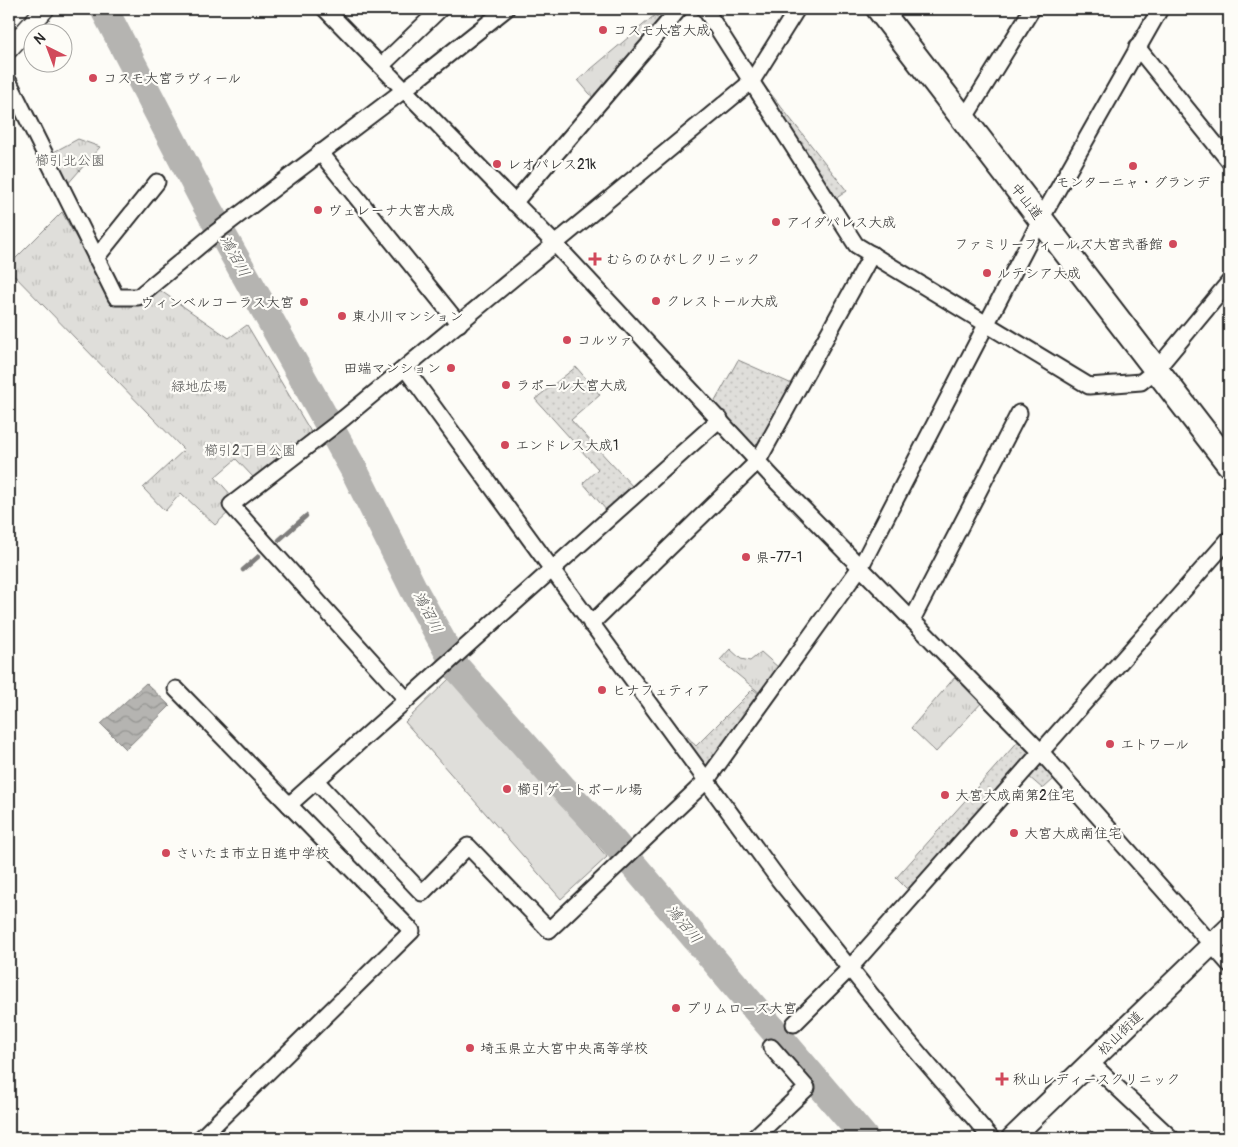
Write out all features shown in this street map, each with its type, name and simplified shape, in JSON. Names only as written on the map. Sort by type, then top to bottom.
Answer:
[{"type":"highway","name":"中山道","points":[[879,9],[1229,464]]},
{"type":"main road","name":"松山街道","points":[[1012,1138],[1229,928]]},
{"type":"street","points":[[9,49],[45,9]]},
{"type":"street","points":[[325,9],[556,245],[758,461],[1041,752],[1229,964]]},
{"type":"street","points":[[381,66],[440,9]]},
{"type":"street","points":[[9,82],[116,297],[138,297],[214,233],[404,90],[506,9]]},
{"type":"street","points":[[514,203],[679,9]]},
{"type":"street","points":[[705,9],[856,244],[1089,386],[1141,382],[1156,370],[1229,282]]},
{"type":"street","points":[[406,700],[230,505],[322,435],[405,368],[752,82],[797,9]]},
{"type":"street","points":[[964,119],[1032,9]]},
{"type":"street","points":[[316,781],[422,893],[468,846],[549,930],[706,781],[861,566],[1041,219],[1160,9]]},
{"type":"street","points":[[1137,48],[1229,161]]},
{"type":"street","points":[[320,152],[459,324]]},
{"type":"street","points":[[96,258],[157,182]]},
{"type":"street","points":[[591,624],[758,461],[872,254]]},
{"type":"street","points":[[405,368],[779,880],[849,969],[992,1138]]},
{"type":"street","points":[[912,620],[1019,413]]},
{"type":"street","points":[[289,805],[720,419]]},
{"type":"street","points":[[794,1024],[849,969],[1229,539]]},
{"type":"street","points":[[176,689],[412,931],[200,1138]]},
{"type":"street","points":[[754,1138],[806,1088],[771,1047]]},
{"type":"street","points":[[1090,1062],[1171,1138]]},
{"type":"green space","points":[[655,15],[663,22],[595,100],[578,80]]},
{"type":"green space","points":[[764,85],[847,191],[832,201],[760,89]]},
{"type":"green space","name":"櫛引北公園","points":[[78,139],[100,147],[66,186],[50,154]]},
{"type":"green space","name":"緑地広場","points":[[62,212],[112,303],[158,289],[229,338],[247,325],[311,432],[254,478],[236,459],[215,477],[232,496],[223,505],[230,511],[215,525],[181,493],[165,511],[143,488],[184,450],[9,270],[9,265]]},
{"type":"green space","points":[[738,360],[792,384],[757,450],[714,403]]},
{"type":"green space","points":[[576,367],[600,395],[571,420],[634,488],[607,511],[583,483],[598,469],[535,399]]},
{"type":"green space","points":[[730,649],[741,659],[750,661],[761,652],[779,668],[761,694],[720,660]]},
{"type":"green space","name":"櫛引ゲートボール場","points":[[453,675],[607,857],[561,899],[405,722]]},
{"type":"green space","points":[[956,676],[984,700],[936,752],[911,728]]},
{"type":"green space","points":[[753,689],[764,698],[706,778],[666,724],[672,720],[696,746]]},
{"type":"green space","points":[[1022,737],[1037,751],[912,894],[896,878]]},
{"type":"green space","points":[[1044,764],[1055,778],[1043,789],[1028,776],[1039,765]]},
{"type":"water","points":[[146,683],[170,706],[126,749],[101,724]]},
{"type":"waterway","name":"鴻沼川","points":[[104,9],[206,205],[354,470],[414,590],[457,668],[562,787],[612,840],[865,1138]]},
{"type":"waterway","points":[[279,540],[306,516]]},
{"type":"waterway","points":[[243,570],[259,556]]},
{"type":"place","name":"コスモ大宮大成","points":[[603,30]]},
{"type":"place","name":"コスモ大宮ラヴィール","points":[[93,78]]},
{"type":"place","name":"レオパレス21k","points":[[497,164]]},
{"type":"place","name":"モンターニャ・グランデ","points":[[1133,166]]},
{"type":"place","name":"ヴェレーナ大宮大成","points":[[318,210]]},
{"type":"place","name":"アイダパレス大成","points":[[776,222]]},
{"type":"place","name":"ファミリーフィールズ大宮弐番館","points":[[1173,244]]},
{"type":"place","name":"むらのひがしクリニック","points":[[595,259]]},
{"type":"place","name":"ルテシア大成","points":[[987,273]]},
{"type":"place","name":"クレストール大成","points":[[656,301]]},
{"type":"place","name":"ウィンベルコーラス大宮","points":[[304,302]]},
{"type":"place","name":"東小川マンション","points":[[342,316]]},
{"type":"place","name":"コルツァ","points":[[567,340]]},
{"type":"place","name":"田端マンション","points":[[451,368]]},
{"type":"place","name":"ラポール大宮大成","points":[[506,385]]},
{"type":"place","name":"エンドレス大成1","points":[[505,445]]},
{"type":"place","name":"県-77-1","points":[[746,557]]},
{"type":"place","name":"ヒナフェティア","points":[[602,690]]},
{"type":"place","name":"エトワール","points":[[1110,744]]},
{"type":"place","name":"櫛引ゲートボール場","points":[[507,789]]},
{"type":"place","name":"大宮大成南第2住宅","points":[[945,795]]},
{"type":"place","name":"大宮大成南住宅","points":[[1014,833]]},
{"type":"place","name":"さいたま市立日進中学校","points":[[166,853]]},
{"type":"place","name":"プリムローズ大宮","points":[[676,1008]]},
{"type":"place","name":"埼玉県立大宮中央高等学校","points":[[470,1048]]},
{"type":"place","name":"秋山レディースクリニック","points":[[1002,1079]]},
{"type":"park label","name":"櫛引2丁目公園","points":[[250,450]]}]
